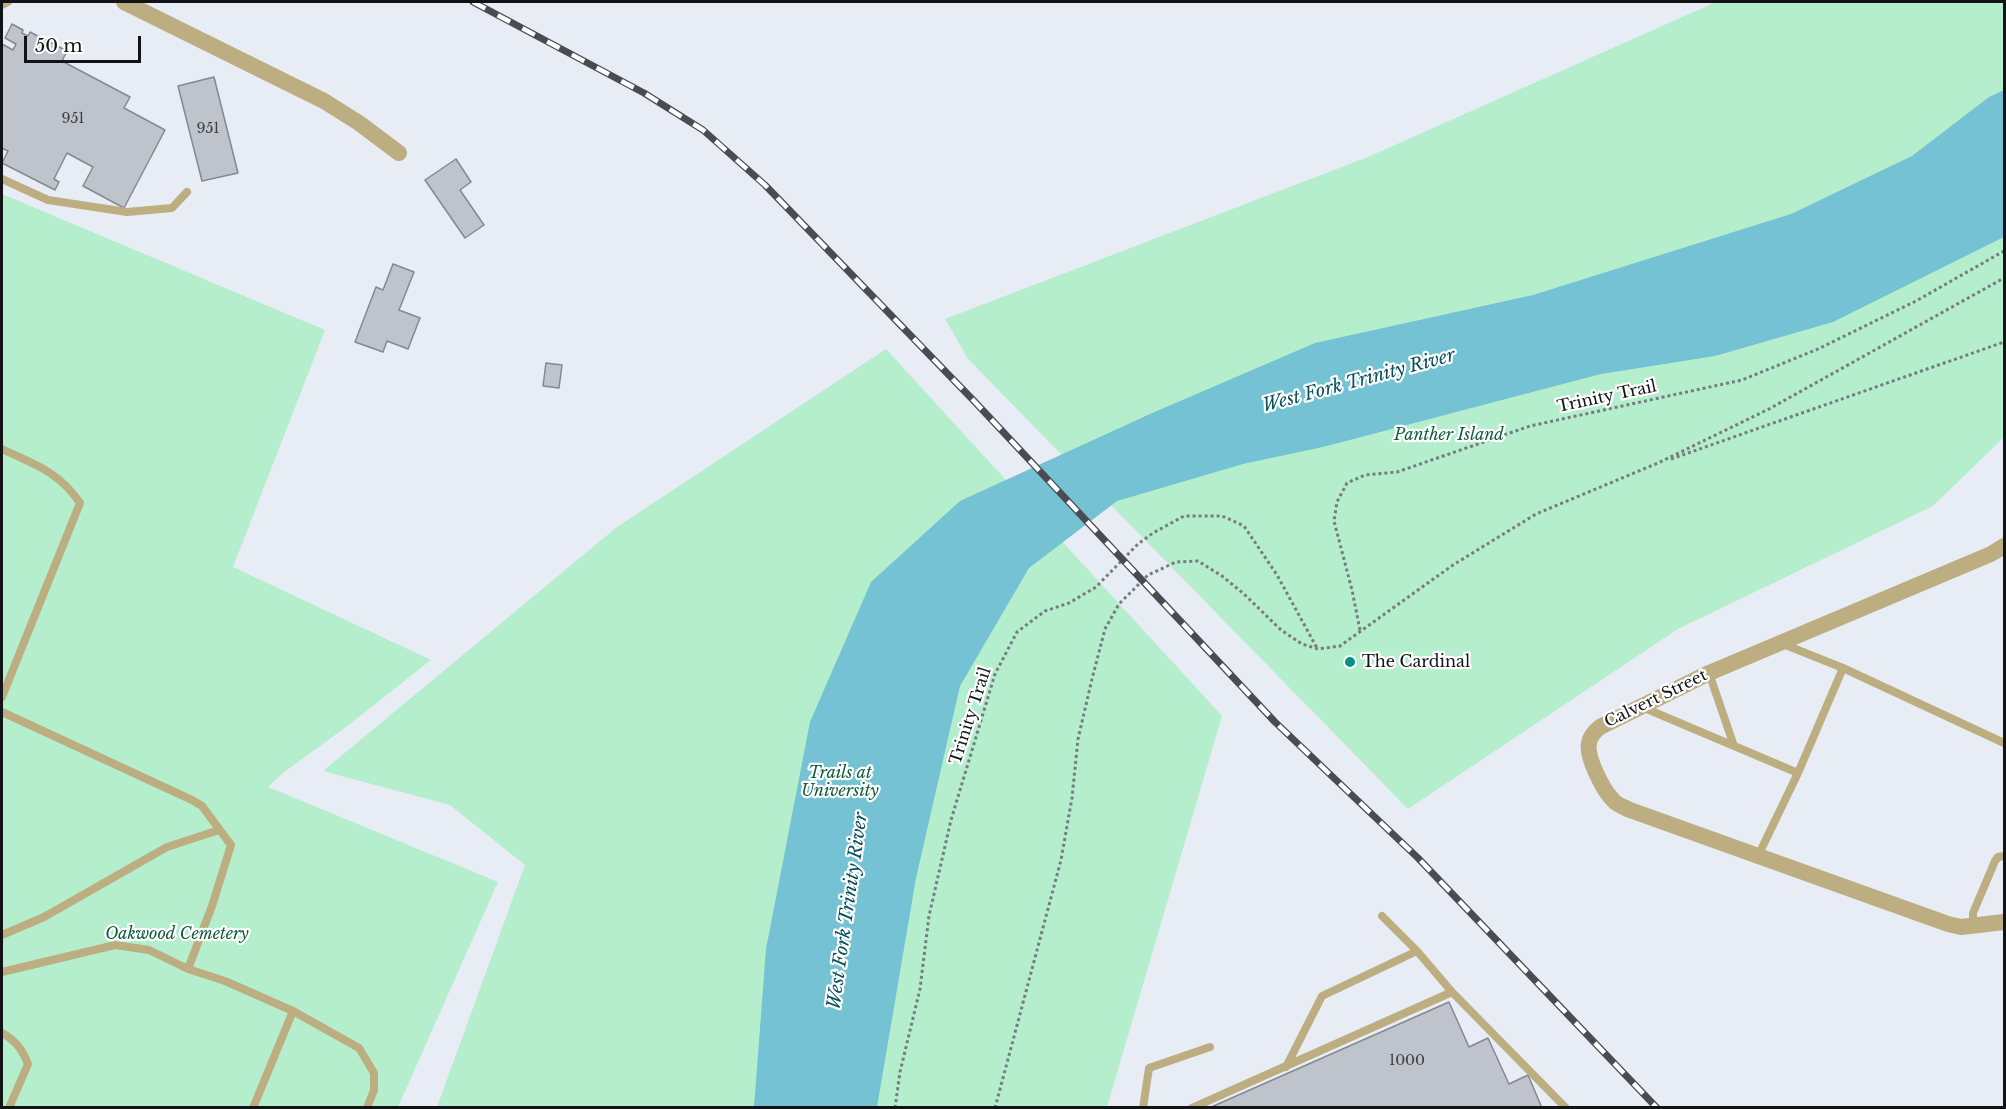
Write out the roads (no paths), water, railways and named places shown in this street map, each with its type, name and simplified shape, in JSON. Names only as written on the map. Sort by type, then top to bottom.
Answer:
[{"type":"street","points":[[124,2],[324,101],[359,123],[399,153]]},
{"type":"street","name":"Calvert Street","points":[[2004,546],[1991,554],[1708,673],[1600,727],[1593,733],[1589,743],[1591,762],[1613,800],[1630,810],[1948,924],[1961,927],[2004,922]]},
{"type":"lane","points":[[2,5],[8,2]]},
{"type":"lane","points":[[2,179],[48,200],[127,212],[172,208],[188,192]]},
{"type":"lane","points":[[2,449],[50,471],[69,486],[80,503],[5,678],[2,697]]},
{"type":"lane","points":[[1779,642],[1844,668],[2004,743]]},
{"type":"lane","points":[[1758,856],[1798,773],[1844,668]]},
{"type":"lane","points":[[1708,673],[1734,746]]},
{"type":"lane","points":[[1641,707],[1798,773]]},
{"type":"lane","points":[[2,712],[192,800],[202,806],[231,845],[212,906],[188,969]]},
{"type":"lane","points":[[2,935],[44,917],[166,847],[219,830]]},
{"type":"lane","points":[[1973,926],[1973,913],[1995,861],[1998,857],[2004,856]]},
{"type":"lane","points":[[1382,916],[1417,951],[1452,992],[1566,1107]]},
{"type":"lane","points":[[2,972],[115,945],[149,950],[188,969],[225,981],[293,1011],[359,1048],[374,1073],[374,1090],[367,1107]]},
{"type":"lane","points":[[1286,1067],[1322,996],[1417,951]]},
{"type":"lane","points":[[1192,1107],[1452,992]]},
{"type":"lane","points":[[253,1107],[293,1011]]},
{"type":"lane","points":[[2,1033],[14,1039],[22,1049],[28,1064],[9,1107]]},
{"type":"lane","points":[[1143,1107],[1149,1068],[1210,1047]]},
{"type":"water","name":"West Fork Trinity River","points":[[2004,90],[2004,237],[1833,322],[1715,356],[1601,374],[1323,447],[1243,464],[1117,501],[1029,568],[960,686],[916,878],[877,1107],[754,1107],[766,949],[810,722],[871,582],[960,501],[1150,414],[1315,343],[1533,295],[1791,214],[1912,156],[1989,97]]},
{"type":"railway","points":[[473,2],[644,93],[703,130],[765,185],[975,402],[1275,722],[1418,858],[1657,1108]]},
{"type":"place","name":"The Cardinal","points":[[1350,662]]},
{"type":"park label","name":"Panther Island","points":[[1449,435]]},
{"type":"park label","name":"Trails at University","points":[[840,782]]},
{"type":"park label","name":"Oakwood Cemetery","points":[[177,934]]}]
